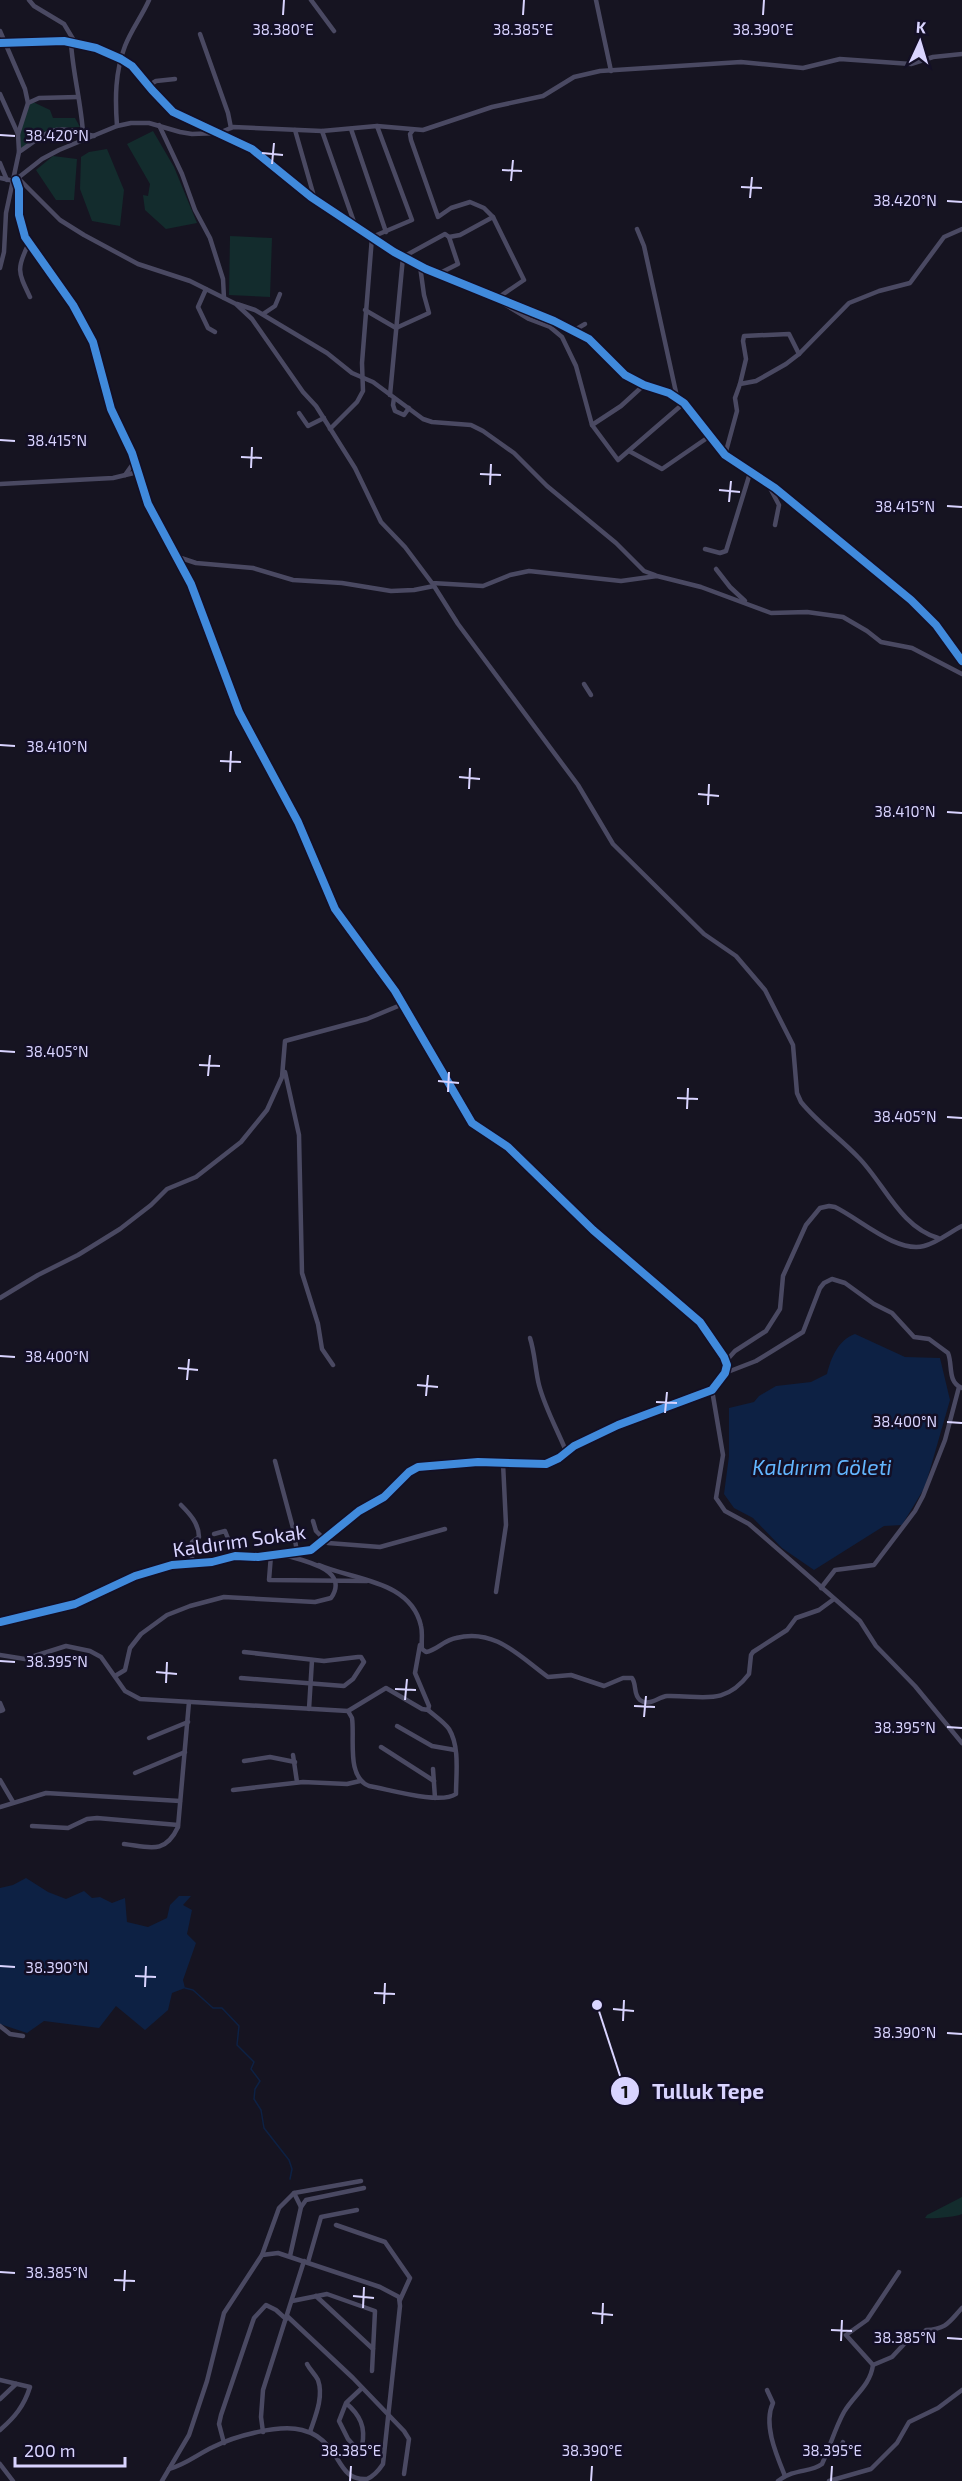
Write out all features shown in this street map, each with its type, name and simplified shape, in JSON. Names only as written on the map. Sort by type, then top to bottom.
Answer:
[{"type":"street","points":[[29,0],[34,6],[64,24],[73,43],[72,69],[82,109],[83,133]]},
{"type":"street","points":[[117,126],[115,91],[121,59],[126,44],[149,0]]},
{"type":"street","points":[[310,0],[334,31]]},
{"type":"street","points":[[596,0],[611,71]]},
{"type":"street","points":[[0,31],[2,43],[25,89],[28,103],[18,134]]},
{"type":"street","points":[[200,34],[228,113],[231,128]]},
{"type":"street","points":[[2,43],[40,41],[73,43],[96,48],[121,59],[132,66],[173,112],[252,149],[315,200],[403,257],[589,339],[625,375],[644,385],[677,397],[684,403],[725,455],[768,484],[839,539],[870,569],[911,600],[940,630],[962,661]]},
{"type":"street","points":[[0,178],[16,180],[42,159],[117,126],[149,123],[180,132],[219,133],[231,128],[322,131],[377,126],[423,130],[518,100],[530,100],[543,96],[574,77],[611,71],[741,62],[803,68],[840,59],[911,64],[933,57],[962,54]]},
{"type":"street","points":[[148,86],[156,81],[175,79]]},
{"type":"street","points":[[0,94],[18,134],[19,152],[16,180],[2,236],[4,252],[0,268]]},
{"type":"street","points":[[28,103],[39,98],[78,97]]},
{"type":"street","points":[[159,125],[182,174],[195,210],[210,238],[222,279],[224,298]]},
{"type":"street","points":[[372,237],[412,220],[377,126]]},
{"type":"street","points":[[19,152],[53,129],[65,128],[94,136]]},
{"type":"street","points":[[351,129],[386,232]]},
{"type":"street","points":[[295,130],[315,200]]},
{"type":"street","points":[[413,130],[410,134],[411,140],[438,217],[451,208],[470,202],[484,208],[493,217],[524,280],[496,299]]},
{"type":"street","points":[[322,131],[355,226]]},
{"type":"street","points":[[0,163],[7,180]]},
{"type":"street","points":[[16,180],[19,189],[20,221],[29,243],[73,305],[93,342],[111,409],[135,461],[151,512],[178,557],[198,602],[239,712],[298,822],[335,909],[352,932]]},
{"type":"street","points":[[16,180],[60,220],[84,235],[138,264],[190,281],[236,304],[255,310],[327,353],[352,373],[364,376],[423,419],[432,422],[462,423],[483,431],[514,453],[547,486],[616,543],[644,571],[701,586],[771,614],[813,612],[843,617],[881,642],[912,648],[962,674]]},
{"type":"street","points":[[403,257],[445,234],[449,237],[459,235],[493,217]]},
{"type":"street","points":[[638,229],[644,246],[677,397]]},
{"type":"street","points":[[740,384],[756,381],[800,354],[849,303],[879,291],[910,283],[944,237],[962,230]]},
{"type":"street","points":[[330,429],[357,402],[363,391],[365,310],[372,237]]},
{"type":"street","points":[[438,274],[458,264],[449,237]]},
{"type":"street","points":[[29,243],[23,254],[20,277],[30,297]]},
{"type":"street","points":[[403,257],[392,396],[395,411],[405,415],[409,408]]},
{"type":"street","points":[[396,328],[429,313],[420,266]]},
{"type":"street","points":[[206,289],[198,307],[208,328],[215,332]]},
{"type":"street","points":[[262,314],[275,306],[280,294]]},
{"type":"street","points":[[496,299],[529,319],[550,327],[562,337],[576,366],[592,424],[618,460],[684,403]]},
{"type":"street","points":[[236,304],[252,319],[324,418],[355,468],[381,522],[405,547],[458,624],[578,785],[613,844],[704,934],[731,952],[765,990],[793,1046],[797,1093],[801,1102],[859,1158],[886,1194],[919,1231],[938,1238]]},
{"type":"street","points":[[365,310],[396,328]]},
{"type":"street","points":[[573,331],[585,324]]},
{"type":"street","points":[[725,455],[737,411],[735,398],[746,359],[742,341],[744,336],[789,334],[800,354]]},
{"type":"street","points":[[592,424],[621,406],[644,385]]},
{"type":"street","points":[[298,413],[308,426],[324,418]]},
{"type":"street","points":[[629,451],[662,469],[710,436]]},
{"type":"street","points":[[125,475],[135,461]]},
{"type":"street","points":[[0,484],[56,482],[138,472]]},
{"type":"street","points":[[705,549],[720,553],[726,551],[750,473]]},
{"type":"street","points":[[768,484],[779,505],[776,525]]},
{"type":"street","points":[[178,557],[196,563],[253,568],[295,580],[342,583],[391,591],[406,591],[433,585],[483,586],[510,575],[529,571],[621,581],[657,576]]},
{"type":"street","points":[[716,569],[730,588],[747,603]]},
{"type":"street","points":[[584,684],[591,695]]},
{"type":"street","points":[[380,968],[472,1124],[508,1147],[587,1225],[700,1322],[720,1347],[726,1361],[725,1373]]},
{"type":"street","points":[[333,1365],[322,1349],[318,1324],[302,1273],[299,1135],[284,1070],[285,1041],[367,1019],[403,1004]]},
{"type":"street","points":[[0,1298],[78,1255],[137,1217],[167,1189],[196,1177],[224,1157],[241,1142],[267,1110],[284,1070]]},
{"type":"street","points":[[726,1361],[735,1351],[764,1334],[778,1313],[783,1276],[806,1225],[820,1208],[829,1206],[835,1208],[886,1238],[903,1244],[923,1246],[962,1226]]},
{"type":"street","points":[[822,1588],[835,1570],[874,1564],[915,1511],[938,1460],[961,1387],[952,1377],[948,1353],[929,1339],[914,1337],[892,1313],[834,1279],[826,1281],[820,1288],[803,1332],[756,1361],[725,1373],[712,1390],[723,1451],[715,1491],[717,1502],[725,1511],[749,1524],[788,1556],[822,1588],[860,1622],[880,1651],[915,1686],[962,1743]]},
{"type":"street","points":[[530,1338],[540,1386],[566,1451]]},
{"type":"street","name":"Kaldırım Sokak","points":[[0,1622],[75,1604],[135,1576],[172,1565],[212,1562],[235,1556],[271,1555],[311,1550],[358,1511],[384,1497],[413,1469],[424,1465],[450,1463],[546,1464],[559,1458],[566,1451],[618,1425],[712,1390]]},
{"type":"street","points":[[275,1461],[293,1527],[297,1552]]},
{"type":"street","points":[[496,1592],[506,1525],[503,1463]]},
{"type":"street","points":[[181,1505],[192,1517],[199,1532],[199,1537],[192,1542],[192,1562]]},
{"type":"street","points":[[313,1521],[323,1541],[353,1546],[380,1546],[445,1529]]},
{"type":"street","points":[[214,1534],[225,1531],[235,1556]]},
{"type":"street","points":[[281,1554],[369,1581]]},
{"type":"street","points":[[271,1555],[270,1580],[382,1583],[412,1608],[422,1627],[415,1673],[429,1706],[428,1710]]},
{"type":"street","points":[[115,1676],[125,1670],[128,1653],[134,1642],[167,1615],[190,1606],[224,1597],[324,1601],[333,1595],[334,1581],[327,1570],[319,1565]]},
{"type":"street","points":[[421,1643],[422,1649],[429,1652],[442,1643],[456,1638],[484,1636],[519,1653],[548,1677],[570,1675],[604,1686],[630,1677],[635,1683],[636,1695],[645,1702],[666,1696],[710,1699],[728,1693],[744,1680],[749,1674],[753,1652],[787,1630],[796,1618],[819,1610],[834,1599]]},
{"type":"street","points":[[0,1655],[26,1659],[66,1646],[78,1647],[101,1658],[125,1691],[140,1699],[348,1711],[386,1688],[422,1709],[428,1710],[448,1728],[455,1750],[456,1794],[451,1797],[435,1798],[369,1786],[360,1781],[355,1772],[354,1728],[348,1711]]},
{"type":"street","points":[[241,1678],[346,1685],[354,1678],[364,1662],[358,1657],[324,1661],[244,1652]]},
{"type":"street","points":[[309,1710],[312,1660]]},
{"type":"street","points":[[124,1844],[156,1848],[162,1847],[174,1837],[178,1825],[189,1702]]},
{"type":"street","points":[[0,1703],[3,1710],[0,1711]]},
{"type":"street","points":[[149,1738],[188,1722]]},
{"type":"street","points":[[397,1726],[432,1746],[455,1750]]},
{"type":"street","points":[[381,1747],[434,1781]]},
{"type":"street","points":[[135,1773],[185,1752]]},
{"type":"street","points":[[293,1755],[297,1782]]},
{"type":"street","points":[[244,1761],[270,1757],[294,1762]]},
{"type":"street","points":[[433,1769],[435,1798]]},
{"type":"street","points":[[0,1780],[13,1802]]},
{"type":"street","points":[[232,1790],[297,1782],[347,1784],[360,1781]]},
{"type":"street","points":[[0,1807],[46,1793],[180,1801]]},
{"type":"street","points":[[32,1826],[68,1828],[87,1819],[97,1818],[178,1825]]},
{"type":"street","points":[[0,2026],[10,2034],[23,2036]]},
{"type":"street","points":[[162,2481],[189,2435],[195,2419],[224,2313],[262,2255],[279,2208],[294,2193],[361,2181]]},
{"type":"street","points":[[290,2256],[301,2207],[310,2198],[364,2188]]},
{"type":"street","points":[[294,2193],[301,2207]]},
{"type":"street","points":[[263,2432],[261,2417],[263,2390],[321,2217],[357,2210]]},
{"type":"street","points":[[169,2469],[178,2467],[224,2443],[280,2429],[310,2432],[331,2449],[343,2472],[350,2477],[363,2480],[374,2475],[384,2461],[400,2300],[410,2278],[385,2242],[336,2224]]},
{"type":"street","points":[[268,2241],[278,2253]]},
{"type":"street","points":[[262,2255],[278,2253],[290,2256],[380,2287],[400,2300]]},
{"type":"street","points":[[873,2365],[852,2345],[846,2335],[867,2320],[899,2272]]},
{"type":"street","points":[[292,2301],[327,2294],[375,2311],[372,2371]]},
{"type":"street","points":[[316,2296],[373,2349]]},
{"type":"street","points":[[224,2443],[219,2424],[221,2415],[254,2318],[266,2306],[286,2318],[389,2414],[408,2436],[404,2474]]},
{"type":"street","points":[[873,2365],[888,2360],[906,2342],[919,2337],[926,2330],[936,2330],[946,2326],[962,2308]]},
{"type":"street","points":[[307,2364],[318,2381],[319,2388],[319,2403],[310,2432]]},
{"type":"street","points":[[778,2481],[792,2472],[820,2465],[845,2410],[869,2380],[873,2365]]},
{"type":"street","points":[[0,2380],[30,2387],[25,2403],[15,2417],[0,2430]]},
{"type":"street","points":[[0,2399],[16,2384]]},
{"type":"street","points":[[346,2403],[356,2412],[363,2429],[362,2446],[356,2448],[345,2434],[339,2421],[346,2403],[362,2388]]},
{"type":"street","points":[[767,2390],[773,2401],[768,2417],[778,2460],[785,2476]]},
{"type":"street","points":[[829,2481],[875,2467],[897,2443],[909,2422],[938,2408],[962,2391]]},
{"type":"street","points":[[828,2450],[841,2447],[843,2442]]},
{"type":"street","points":[[0,2464],[14,2481]]},
{"type":"street","points":[[374,2475],[378,2481]]},
{"type":"green space","points":[[33,102],[50,110],[53,118],[75,118],[80,127],[47,131],[34,138],[21,151],[18,134],[28,103]]},
{"type":"green space","points":[[153,131],[174,167],[197,223],[166,229],[145,210],[143,195],[148,196],[150,184],[127,144]]},
{"type":"green space","points":[[107,149],[124,190],[120,226],[92,221],[80,189],[81,157],[89,152]]},
{"type":"green space","points":[[53,156],[77,159],[74,200],[56,200],[36,170]]},
{"type":"green space","points":[[230,236],[272,238],[270,297],[229,295]]},
{"type":"green space","points":[[962,2197],[962,2214],[944,2218],[925,2218],[927,2215]]},
{"type":"water","name":"Kaldırım Göleti","points":[[855,1334],[905,1357],[940,1358],[950,1400],[925,1487],[902,1525],[884,1526],[814,1570],[782,1548],[753,1518],[734,1508],[724,1494],[729,1456],[729,1408],[754,1402],[759,1396],[776,1386],[811,1382],[827,1374],[833,1356],[840,1345]]},
{"type":"water","points":[[26,1878],[48,1892],[66,1899],[84,1891],[92,1898],[100,1897],[112,1903],[125,1898],[127,1922],[148,1927],[167,1918],[170,1905],[179,1896],[191,1896],[183,1905],[192,1910],[187,1934],[196,1943],[183,1980],[185,1988],[172,1993],[168,2010],[145,2030],[116,2006],[99,2028],[44,2021],[27,2033],[0,2024],[0,1888],[13,1885]]},
{"type":"waterway","points":[[185,1988],[193,1990],[213,2008],[222,2008],[239,2026],[237,2045],[254,2062],[251,2069],[260,2081],[255,2089],[254,2099],[261,2110],[264,2128],[289,2160],[292,2169],[290,2179]]},
{"type":"tunnel","points":[[352,932],[380,968]]},
{"type":"cycle path","points":[[0,43],[64,41],[96,48],[121,59],[132,66],[173,112],[252,149],[311,197],[394,252],[426,269],[554,321],[589,339],[625,375],[644,385],[669,393],[684,403],[725,455],[775,488],[911,600],[936,625],[962,661]]},
{"type":"cycle path","points":[[0,1622],[75,1604],[135,1576],[172,1565],[212,1562],[235,1556],[258,1557],[311,1550],[359,1511],[384,1497],[409,1472],[418,1467],[478,1462],[546,1464],[559,1458],[574,1446],[618,1425],[712,1390],[725,1373],[727,1365],[700,1322],[593,1230],[508,1147],[472,1123],[395,991],[335,909],[298,822],[239,712],[191,584],[148,504],[132,453],[111,409],[93,342],[73,305],[25,237],[19,215],[19,189],[16,180]]},
{"type":"place","name":"Tulluk Tepe","points":[[597,2005]]}]
